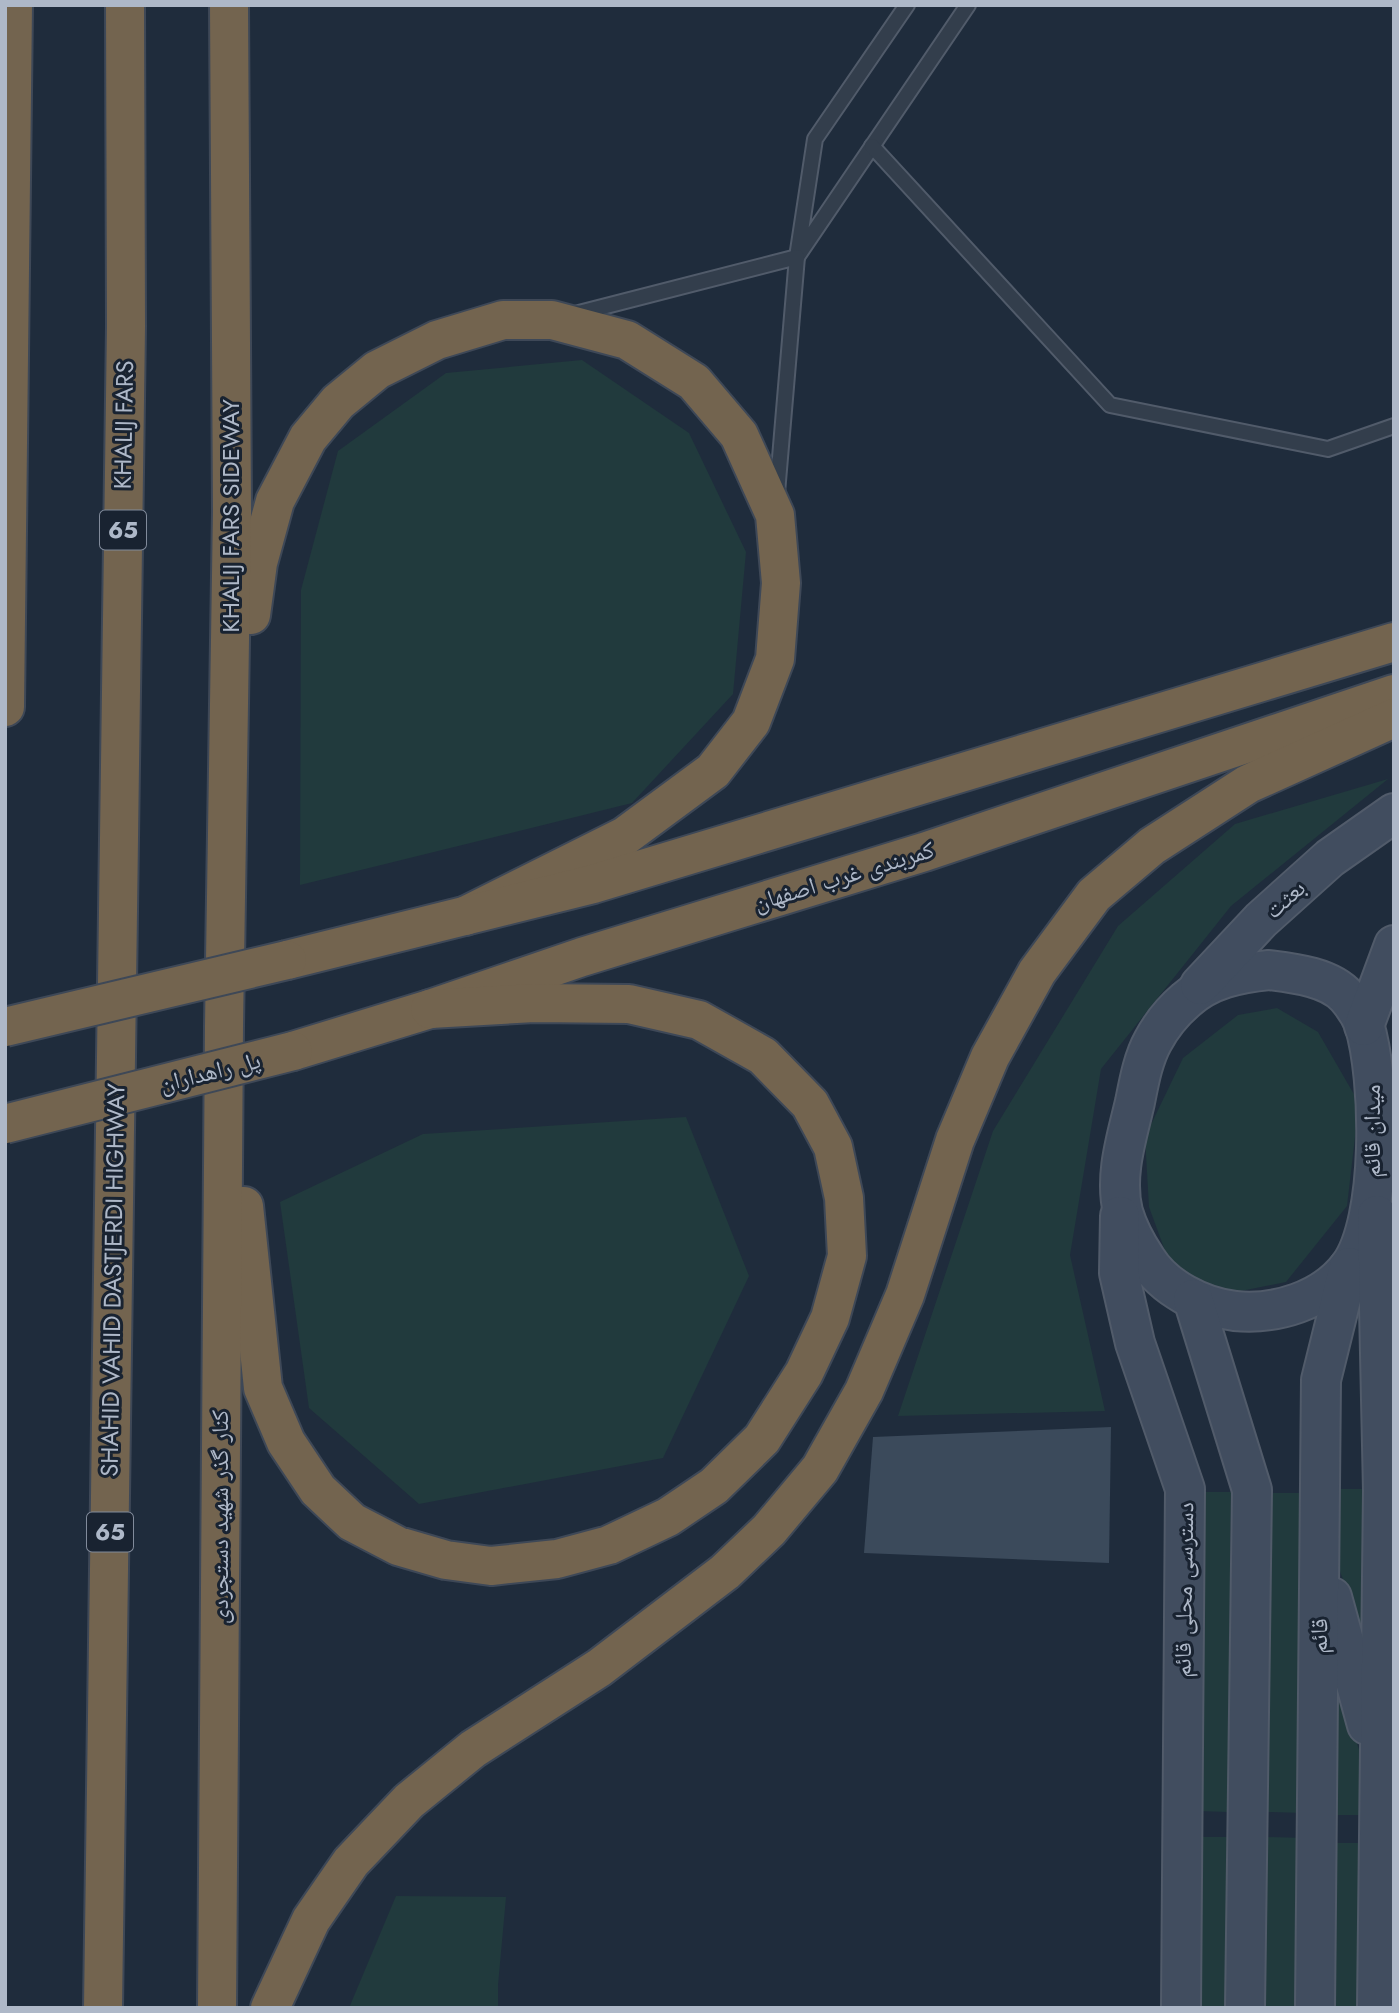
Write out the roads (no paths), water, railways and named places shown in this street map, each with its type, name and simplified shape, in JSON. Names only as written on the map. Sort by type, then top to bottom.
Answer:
[{"type":"highway","points":[[5,707],[13,5]]},
{"type":"highway","name":"KHALIJ FARS","points":[[116,1055],[126,326],[125,5]]},
{"type":"highway","name":"KHALIJ FARS SIDEWAY","points":[[224,1026],[232,511],[229,5]]},
{"type":"highway","points":[[229,777],[258,563],[275,501],[308,438],[338,402],[377,370],[437,340],[503,320],[552,320],[627,340],[694,383],[738,435],[775,515],[780,583],[775,659],[751,722],[713,771],[625,836],[465,916]]},
{"type":"highway","points":[[5,1027],[593,884],[1394,642]]},
{"type":"highway","name":"کمربندی غرب اصفهان","points":[[293,1051],[430,1009],[582,957],[924,852],[1394,694]]},
{"type":"highway","points":[[270,2008],[311,1920],[351,1862],[409,1801],[472,1749],[599,1668],[725,1572],[769,1530],[820,1469],[864,1391],[905,1295],[955,1140],[990,1057],[1037,971],[1094,895],[1152,846],[1248,784],[1394,718]]},
{"type":"highway","points":[[224,1026],[263,1388],[286,1442],[317,1490],[352,1522],[398,1546],[446,1560],[491,1566],[557,1559],[609,1545],[668,1517],[715,1486],[762,1439],[804,1373],[830,1318],[847,1256],[844,1198],[833,1147],[810,1104],[763,1056],[699,1020],[629,1004],[534,1003],[430,1009]]},
{"type":"highway","name":"کنار گذر شهید دستجردی","points":[[217,2008],[224,1026]]},
{"type":"highway","name":"پل راهداران","points":[[5,1124],[293,1051]]},
{"type":"highway","name":"SHAHID VAHID DASTJERDI HIGHWAY","points":[[103,2008],[116,1055]]},
{"type":"main road","name":"بعثت","points":[[1187,998],[1261,920],[1320,866],[1394,813]]},
{"type":"main road","points":[[1364,1026],[1394,945]]},
{"type":"main road","name":"میدان قائم","points":[[1269,970],[1297,974],[1325,983],[1345,994],[1360,1015],[1364,1026],[1371,1063],[1376,1130],[1371,1210],[1363,1239],[1349,1267],[1331,1284],[1307,1300],[1279,1309],[1250,1312],[1221,1309],[1193,1299],[1169,1284],[1143,1255],[1133,1238],[1123,1211],[1120,1182],[1125,1142],[1142,1070],[1151,1043],[1167,1019],[1187,998],[1212,983],[1239,973],[1269,970]]},
{"type":"main road","points":[[1376,1130],[1383,1491],[1377,2008]]},
{"type":"main road","name":"دسترسی محلی قائم","points":[[1120,1182],[1119,1273],[1135,1343],[1185,1489],[1181,2008]]},
{"type":"main road","name":"قائم","points":[[1315,2008],[1321,1380],[1349,1267]]},
{"type":"main road","points":[[1193,1299],[1252,1490],[1245,2008]]},
{"type":"main road","points":[[1320,1553],[1380,1770]]},
{"type":"lane","points":[[775,515],[797,257],[815,139],[907,5]]},
{"type":"lane","points":[[552,320],[797,257],[968,5]]},
{"type":"lane","points":[[872,146],[1110,405],[1328,449],[1394,426]]}]
